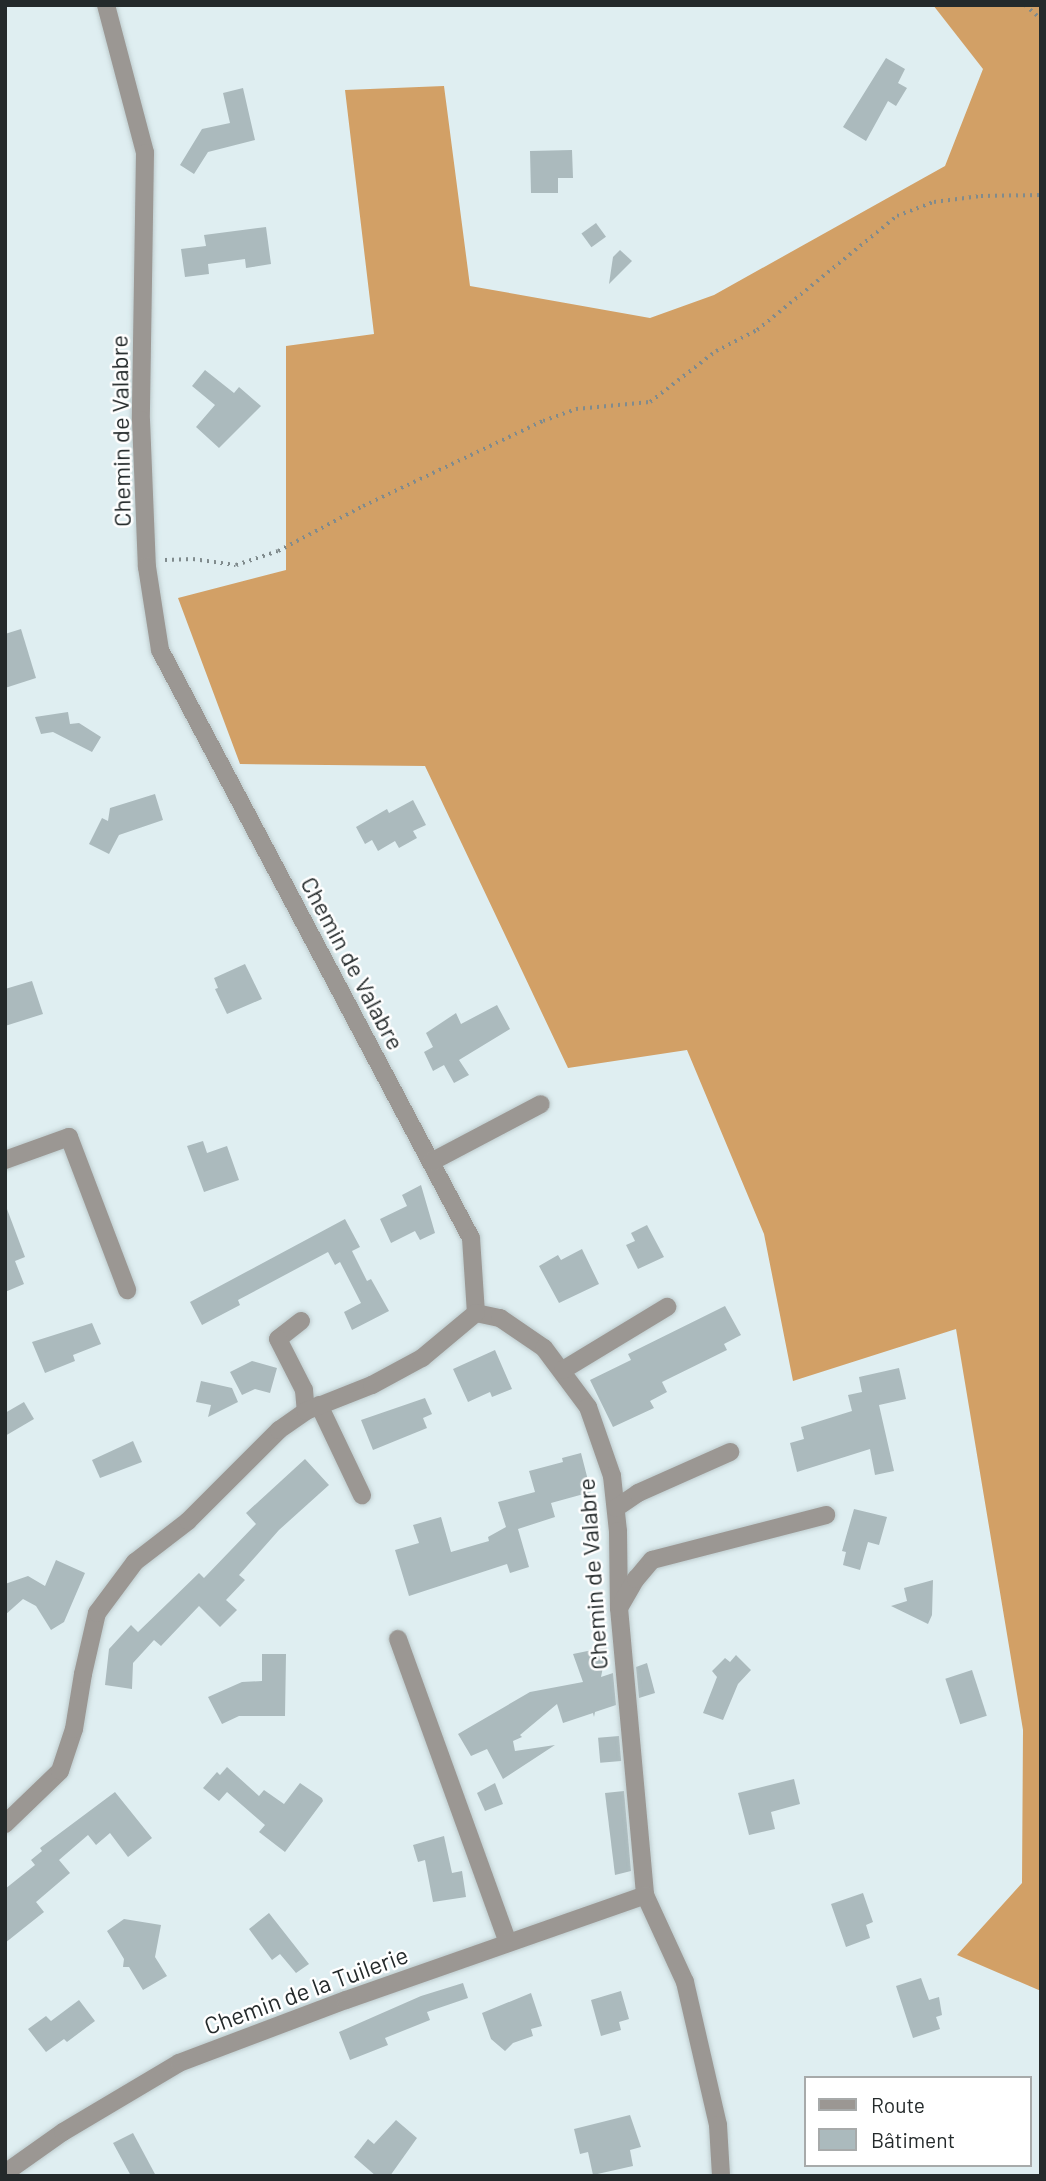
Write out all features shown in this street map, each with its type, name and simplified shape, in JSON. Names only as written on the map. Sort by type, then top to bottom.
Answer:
[{"type":"street","name":"Chemin de Valabre","points":[[106,5],[145,153],[141,420],[147,561],[160,650],[471,1238],[476,1313],[500,1318],[544,1348],[588,1407],[612,1476],[616,1508],[619,1608],[645,1895],[685,1982],[718,2125],[721,2176]]},
{"type":"street","points":[[431,1162],[541,1104]]},
{"type":"street","points":[[5,1160],[69,1138],[127,1290]]},
{"type":"street","points":[[563,1370],[667,1307]]},
{"type":"street","points":[[5,1798],[12,1818],[60,1771],[74,1729],[97,1614],[135,1562],[188,1521],[279,1430],[313,1408],[372,1385],[422,1358],[476,1313]]},
{"type":"street","points":[[301,1321],[278,1339],[362,1495]]},
{"type":"street","points":[[616,1508],[638,1493],[730,1452]]},
{"type":"street","points":[[619,1608],[636,1579],[652,1560],[826,1515]]},
{"type":"street","points":[[398,1639],[508,1943]]},
{"type":"street","name":"Chemin de la Tuilerie","points":[[5,2173],[63,2132],[179,2063],[346,2000],[645,1895]]},
{"type":"path","points":[[1025,5],[1041,19]]},
{"type":"path","points":[[147,561],[193,559],[236,565],[278,551],[363,506],[543,421],[576,410],[650,402],[716,351],[757,330],[897,216],[934,202],[981,196],[1041,195]]},
{"type":"shaded area","points":[[933,5],[1041,5],[1041,1991],[957,1955],[1022,1883],[1023,1730],[956,1329],[793,1381],[764,1234],[687,1050],[568,1068],[425,766],[240,764],[178,598],[286,570],[286,346],[374,334],[345,90],[444,86],[470,286],[650,318],[714,295],[945,166],[983,69]]},
{"type":"building","points":[[886,58],[905,69],[898,83],[907,88],[896,106],[888,101],[866,141],[843,127]]},
{"type":"building","points":[[243,88],[255,140],[208,152],[194,174],[180,165],[202,129],[230,123],[223,93]]},
{"type":"building","points":[[572,150],[573,178],[558,178],[558,193],[531,193],[530,151]]},
{"type":"building","points":[[596,223],[606,237],[591,247],[581,234]]},
{"type":"building","points":[[266,227],[271,264],[246,268],[245,259],[208,264],[209,274],[185,277],[181,249],[206,246],[204,235]]},
{"type":"building","points":[[620,250],[632,261],[609,284],[613,257]]},
{"type":"building","points":[[205,370],[234,393],[239,387],[261,406],[219,448],[196,427],[215,405],[192,386]]},
{"type":"building","points":[[21,629],[36,678],[5,688],[5,634]]},
{"type":"building","points":[[68,712],[70,724],[79,723],[101,737],[92,752],[53,732],[41,734],[35,717]]},
{"type":"building","points":[[155,794],[163,820],[119,835],[109,854],[89,844],[102,818],[108,821],[110,808]]},
{"type":"building","points":[[413,800],[426,825],[413,831],[417,838],[399,848],[395,841],[378,851],[372,840],[365,844],[356,827],[387,809],[389,813]]},
{"type":"building","points":[[245,964],[262,999],[227,1014],[215,989],[218,988],[214,978]]},
{"type":"building","points":[[32,981],[43,1014],[5,1026],[5,989]]},
{"type":"building","points":[[497,1005],[510,1029],[459,1060],[469,1075],[454,1083],[444,1065],[433,1071],[424,1052],[433,1047],[426,1033],[456,1013],[461,1024]]},
{"type":"building","points":[[203,1141],[207,1153],[227,1146],[239,1180],[204,1192],[187,1146]]},
{"type":"building","points":[[421,1185],[435,1233],[420,1240],[415,1231],[391,1243],[380,1219],[407,1206],[402,1195]]},
{"type":"building","points":[[7,1209],[25,1257],[15,1261],[24,1284],[5,1292]]},
{"type":"building","points":[[345,1219],[360,1247],[352,1251],[367,1281],[371,1279],[389,1311],[352,1330],[344,1312],[361,1303],[340,1262],[335,1265],[328,1252],[238,1300],[240,1305],[202,1325],[190,1302]]},
{"type":"building","points":[[647,1225],[664,1257],[638,1269],[626,1245],[635,1241],[631,1233]]},
{"type":"building","points":[[582,1249],[599,1284],[559,1303],[539,1266],[558,1255],[561,1260]]},
{"type":"building","points":[[725,1306],[741,1335],[724,1344],[727,1350],[662,1382],[667,1392],[650,1401],[654,1408],[613,1427],[590,1380],[631,1360],[628,1354]]},
{"type":"building","points":[[92,1323],[101,1344],[73,1355],[75,1361],[45,1373],[32,1342]]},
{"type":"building","points":[[495,1350],[512,1389],[492,1397],[490,1392],[468,1402],[453,1369]]},
{"type":"building","points":[[252,1361],[277,1368],[270,1393],[255,1389],[242,1395],[230,1372]]},
{"type":"building","points":[[899,1368],[906,1399],[879,1405],[894,1471],[875,1475],[870,1449],[797,1472],[790,1443],[804,1439],[801,1427],[852,1411],[848,1395],[862,1392],[859,1377]]},
{"type":"building","points":[[201,1381],[232,1388],[238,1402],[208,1417],[211,1405],[196,1402]]},
{"type":"building","points":[[425,1398],[432,1414],[423,1418],[427,1428],[373,1450],[361,1420]]},
{"type":"building","points":[[24,1402],[34,1419],[5,1436],[5,1413]]},
{"type":"building","points":[[133,1441],[142,1462],[100,1478],[92,1460]]},
{"type":"building","points":[[581,1453],[591,1492],[551,1503],[555,1517],[518,1529],[529,1567],[510,1573],[507,1564],[409,1596],[395,1550],[419,1543],[413,1525],[441,1517],[451,1552],[489,1541],[488,1537],[506,1527],[498,1502],[535,1492],[529,1471],[563,1462],[562,1458]]},
{"type":"building","points":[[305,1459],[329,1485],[279,1530],[239,1575],[245,1580],[226,1600],[237,1610],[220,1627],[199,1606],[161,1646],[154,1640],[133,1663],[132,1689],[105,1685],[109,1649],[131,1625],[138,1632],[199,1573],[204,1578],[256,1524],[246,1513]]},
{"type":"building","points":[[854,1509],[887,1517],[879,1545],[868,1542],[860,1570],[843,1565],[846,1552],[842,1551]]},
{"type":"building","points":[[56,1560],[85,1573],[64,1622],[51,1630],[36,1606],[23,1599],[5,1615],[5,1584],[28,1576],[45,1586]]},
{"type":"building","points":[[933,1580],[932,1615],[928,1624],[891,1606],[907,1601],[904,1588]]},
{"type":"building","points":[[607,1647],[601,1677],[613,1673],[616,1705],[595,1712],[594,1717],[593,1713],[563,1723],[557,1704],[520,1735],[522,1737],[513,1741],[515,1751],[555,1745],[503,1779],[487,1749],[471,1756],[458,1734],[530,1692],[583,1682],[573,1654]]},
{"type":"building","points":[[262,1654],[286,1654],[285,1716],[239,1716],[222,1724],[208,1697],[242,1682],[262,1681]]},
{"type":"building","points":[[736,1655],[751,1670],[738,1684],[723,1720],[703,1713],[717,1677],[712,1671],[725,1658],[730,1662]]},
{"type":"building","points":[[647,1663],[655,1693],[639,1698],[636,1667]]},
{"type":"building","points":[[972,1670],[987,1716],[960,1724],[945,1679]]},
{"type":"building","points":[[619,1736],[621,1761],[600,1763],[598,1738]]},
{"type":"building","points":[[227,1767],[259,1796],[264,1790],[284,1804],[300,1783],[322,1798],[323,1801],[285,1852],[259,1832],[265,1825],[227,1792],[219,1801],[203,1788],[217,1772],[220,1775]]},
{"type":"building","points":[[794,1779],[800,1804],[771,1812],[775,1829],[749,1835],[738,1793]]},
{"type":"building","points":[[495,1783],[503,1804],[485,1811],[477,1793]]},
{"type":"building","points":[[624,1791],[631,1871],[615,1875],[605,1793]]},
{"type":"building","points":[[115,1792],[152,1838],[128,1857],[110,1833],[96,1845],[88,1835],[59,1860],[70,1873],[36,1902],[44,1912],[5,1943],[5,1889],[35,1865],[31,1860],[42,1851],[40,1848]]},
{"type":"building","points":[[444,1836],[452,1873],[462,1871],[466,1897],[433,1902],[425,1860],[418,1862],[413,1845]]},
{"type":"building","points":[[863,1893],[873,1922],[866,1925],[870,1938],[846,1947],[831,1904]]},
{"type":"building","points":[[269,1913],[309,1964],[296,1973],[280,1954],[272,1960],[249,1929]]},
{"type":"building","points":[[124,1919],[161,1925],[155,1957],[167,1976],[143,1990],[129,1967],[123,1967],[124,1959],[107,1931]]},
{"type":"building","points":[[921,1978],[929,2000],[939,1997],[942,2015],[936,2017],[940,2029],[913,2038],[896,1986]]},
{"type":"building","points":[[463,1983],[468,1998],[427,2012],[430,2020],[385,2038],[388,2045],[350,2060],[339,2032],[421,1996]]},
{"type":"building","points":[[621,1991],[629,2019],[619,2022],[621,2030],[601,2036],[591,2000]]},
{"type":"building","points":[[531,1993],[542,2026],[531,2029],[533,2036],[513,2043],[505,2051],[491,2039],[482,2013]]},
{"type":"building","points":[[79,2000],[95,2021],[67,2042],[64,2039],[46,2052],[28,2029],[46,2016],[51,2021]]},
{"type":"building","points":[[630,2115],[641,2147],[630,2150],[633,2166],[593,2175],[588,2152],[580,2154],[574,2129]]},
{"type":"building","points":[[396,2120],[417,2138],[390,2176],[376,2176],[354,2157],[368,2139],[374,2144]]},
{"type":"building","points":[[133,2133],[156,2176],[131,2176],[113,2143]]}]
